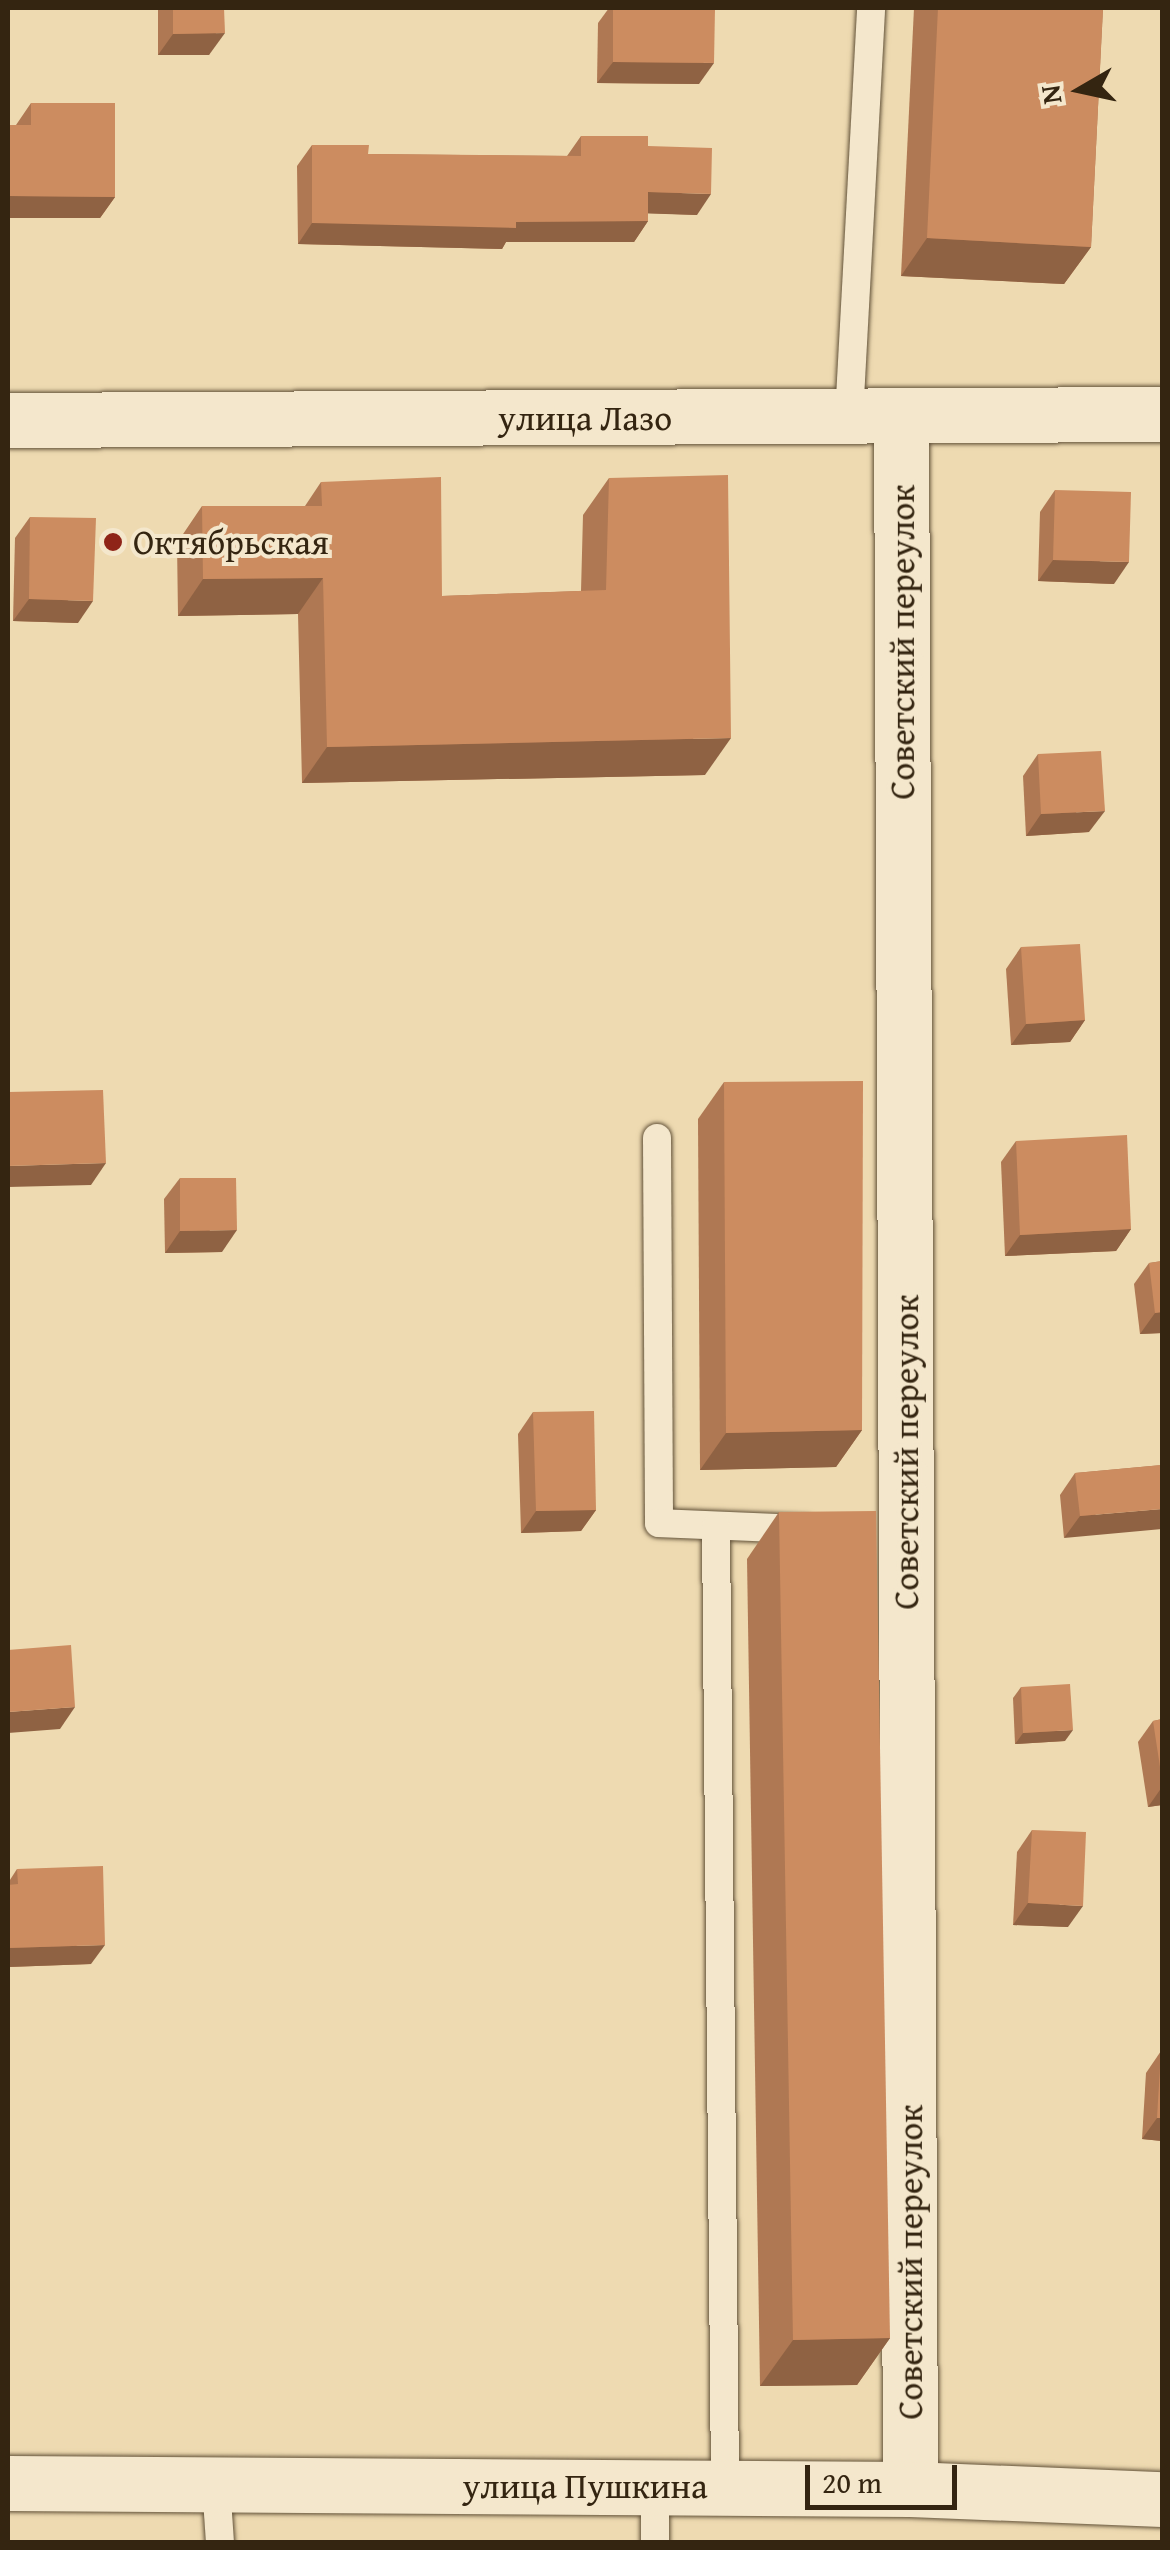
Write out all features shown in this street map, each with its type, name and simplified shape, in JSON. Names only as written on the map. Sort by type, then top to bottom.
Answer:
[{"type":"street","name":"улица Лазо","points":[[8,420],[1162,414]]},
{"type":"street","name":"Советский переулок","points":[[875,416],[888,1529],[910,2488]]},
{"type":"street","name":"улица Пушкина","points":[[8,2483],[910,2488],[1162,2499]]},
{"type":"lane","points":[[870,8],[875,416]]},
{"type":"lane","points":[[657,1138],[659,1523],[830,1529]]},
{"type":"lane","points":[[716,1528],[724,2488]]},
{"type":"lane","points":[[216,2484],[220,2542]]},
{"type":"lane","points":[[655,2486],[656,2542]]},
{"type":"building","points":[[173,8],[224,8],[225,33],[173,34]]},
{"type":"building","points":[[613,8],[715,8],[714,63],[613,62]]},
{"type":"building","points":[[938,8],[1103,8],[1091,247],[927,238]]},
{"type":"building","points":[[31,103],[115,103],[115,197],[8,196],[8,125],[31,125]]},
{"type":"building","points":[[581,136],[648,136],[648,146],[712,148],[711,194],[648,192],[648,221],[516,222],[516,228],[312,223],[312,145],[369,145],[368,154],[581,156]]},
{"type":"building","points":[[728,475],[731,738],[327,747],[323,578],[203,579],[202,506],[322,506],[321,482],[441,477],[442,596],[606,590],[609,478]]},
{"type":"building","points":[[1055,490],[1131,492],[1129,562],[1053,560]]},
{"type":"building","points":[[30,517],[96,518],[93,601],[29,599]]},
{"type":"building","points":[[1101,751],[1105,811],[1041,814],[1038,754]]},
{"type":"building","points":[[1080,944],[1085,1020],[1026,1024],[1021,947]]},
{"type":"building","points":[[863,1081],[862,1430],[726,1433],[724,1082]]},
{"type":"building","points":[[103,1090],[106,1163],[8,1166],[8,1092]]},
{"type":"building","points":[[1127,1135],[1131,1229],[1020,1235],[1016,1141]]},
{"type":"building","points":[[180,1178],[236,1178],[237,1230],[180,1231]]},
{"type":"building","points":[[1162,1261],[1162,1312],[1155,1313],[1149,1263]]},
{"type":"building","points":[[594,1411],[596,1510],[536,1511],[533,1412]]},
{"type":"building","points":[[1162,1465],[1162,1509],[1080,1516],[1075,1473]]},
{"type":"building","points":[[876,1511],[890,2338],[793,2340],[779,1512]]},
{"type":"building","points":[[71,1645],[75,1707],[8,1712],[8,1650]]},
{"type":"building","points":[[1070,1684],[1073,1730],[1023,1733],[1021,1687]]},
{"type":"building","points":[[1162,1719],[1162,1780],[1153,1721]]},
{"type":"building","points":[[1032,1830],[1086,1832],[1083,1906],[1028,1903]]},
{"type":"building","points":[[103,1866],[105,1945],[8,1948],[8,1885],[18,1884],[17,1869]]},
{"type":"building","points":[[1161,2051],[1162,2118],[1157,2118]]},
{"type":"place","name":"Октябрьская","points":[[113,542]]}]
